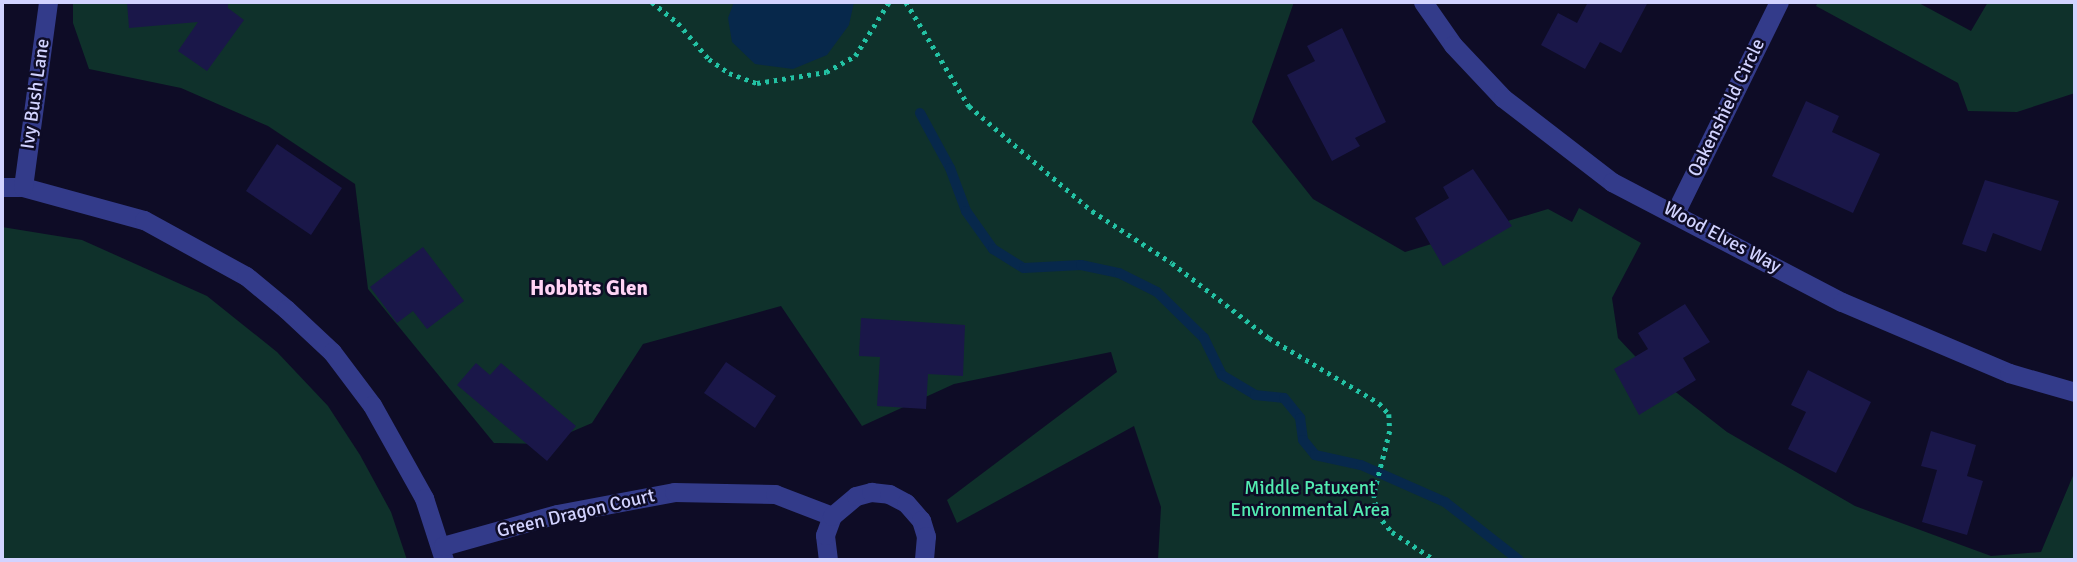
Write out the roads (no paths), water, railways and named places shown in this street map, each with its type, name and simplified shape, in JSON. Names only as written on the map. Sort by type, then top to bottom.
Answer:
[{"type":"street","name":"Ivy Bush Lane","points":[[23,187],[48,2]]},
{"type":"street","name":"Wood Elves Way","points":[[1423,2],[1454,45],[1503,98],[1612,182],[1842,302],[1935,344],[2075,392]]},
{"type":"street","name":"Oakenshield Circle","points":[[1675,213],[1779,2]]},
{"type":"street","points":[[2,187],[23,187],[144,220],[246,276],[286,309],[332,352],[372,405],[424,498],[444,553]]},
{"type":"street","name":"Green Dragon Court","points":[[444,553],[557,514],[674,492],[775,494],[832,516]]},
{"type":"street","points":[[828,560],[825,535],[832,516],[856,496],[889,494],[906,503],[921,520],[926,536],[923,560]]},
{"type":"water","points":[[734,2],[854,2],[849,25],[827,55],[793,69],[755,64],[732,42],[728,18]]},
{"type":"waterway","points":[[920,113],[950,168],[966,211],[993,249],[1024,268],[1081,265],[1119,273],[1157,292],[1204,338],[1222,375],[1255,395],[1284,398],[1300,418],[1303,440],[1315,455],[1361,465],[1445,502],[1519,560]]},
{"type":"district","name":"Hobbits Glen","points":[[589,288]]},
{"type":"park label","name":"Middle Patuxent Environmental Area","points":[[1310,500]]}]
